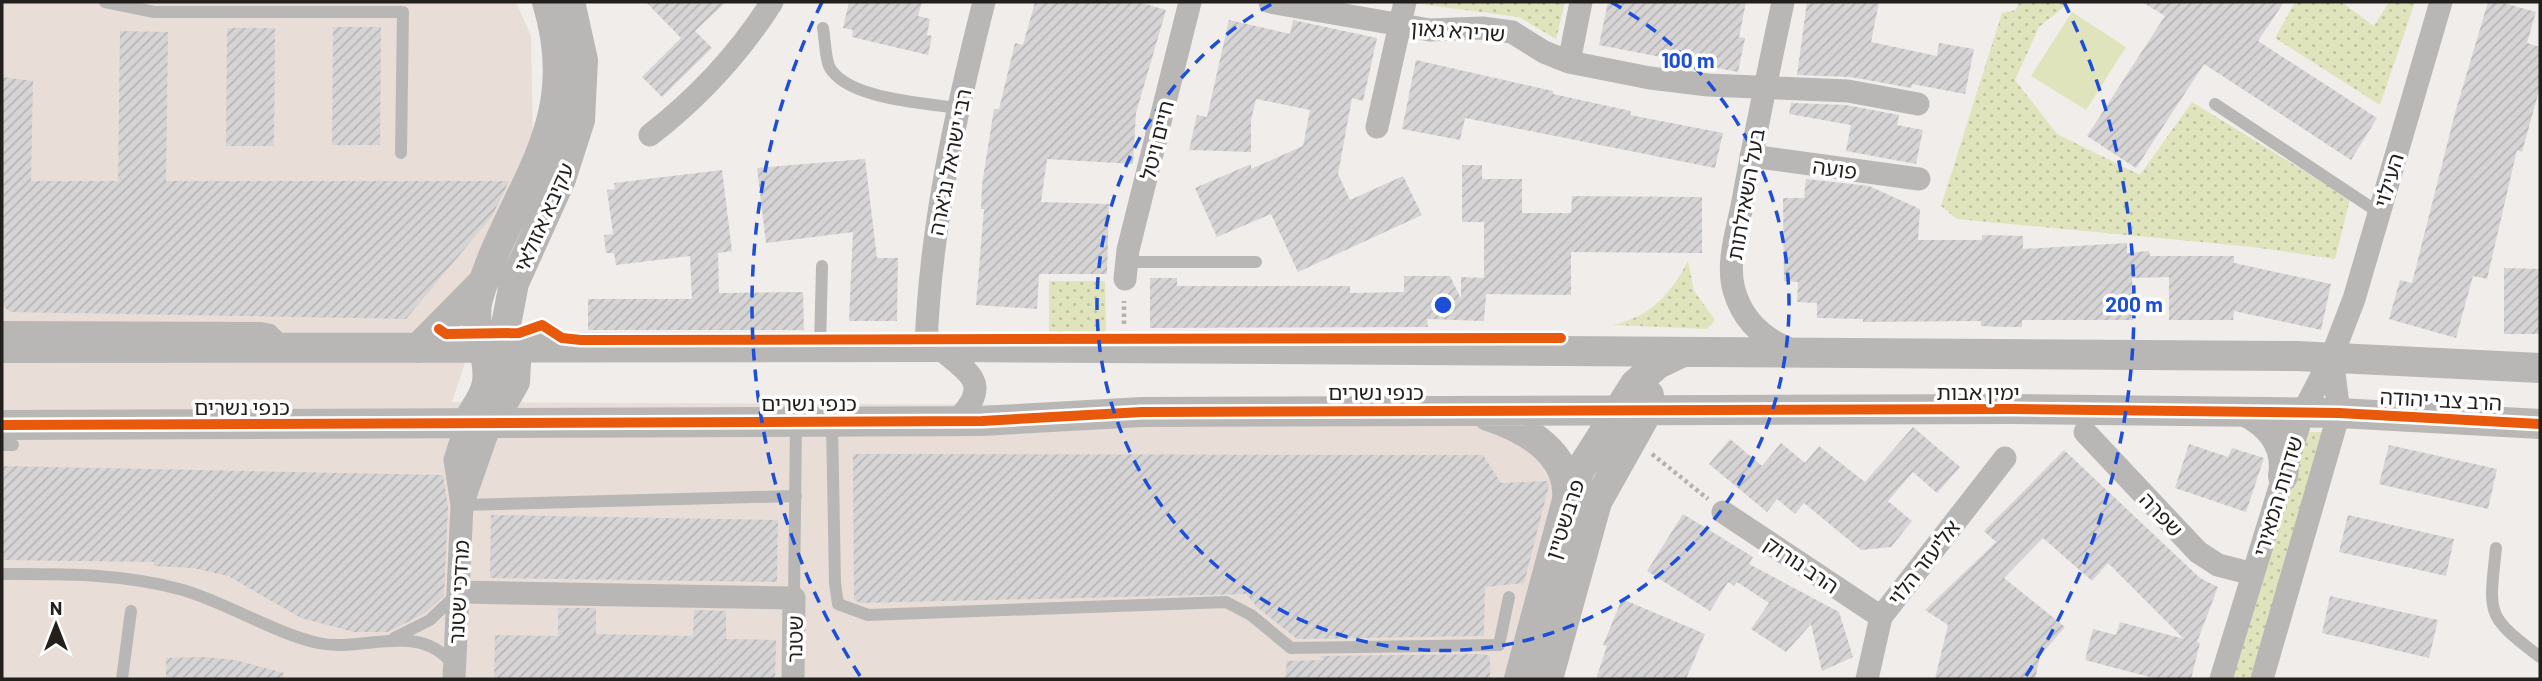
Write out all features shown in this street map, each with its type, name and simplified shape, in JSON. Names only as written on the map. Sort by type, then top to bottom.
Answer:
[{"type":"street","name":"עקיבא אזולאי","points":[[478,425],[487,382],[475,317],[485,281],[540,161],[554,114],[558,89],[557,43],[547,2]]},
{"type":"street","name":"עקיבא אזולאי","points":[[478,425],[515,382],[516,363],[505,323],[514,283],[561,179],[580,120],[583,60],[570,2]]},
{"type":"street","points":[[650,135],[707,86],[747,41],[772,2]]},
{"type":"street","name":"רבי ישראל נג'ארה","points":[[930,339],[936,218],[957,108],[984,2]]},
{"type":"street","name":"חיים ויטל","points":[[1126,270],[1190,2]]},
{"type":"street","name":"שרירא גאון","points":[[1270,2],[1430,30],[1482,28],[1512,32],[1544,52],[1569,62],[1660,80],[1848,91],[1918,104]]},
{"type":"street","points":[[1377,127],[1405,2]]},
{"type":"street","points":[[1569,62],[1581,2]]},
{"type":"street","name":"בעל השאילתות","points":[[1783,2],[1733,255],[1734,291],[1757,330],[1776,345],[1802,353]]},
{"type":"street","name":"העילוי","points":[[2332,356],[2354,299],[2441,2]]},
{"type":"street","name":"פועה","points":[[1751,156],[1919,179]]},
{"type":"street","points":[[418,348],[485,281]]},
{"type":"street","points":[[514,283],[516,304],[527,321],[541,336],[564,347]]},
{"type":"street","points":[[930,339],[965,366],[973,380],[969,403],[956,421]]},
{"type":"street","name":"כנפי נשרים","points":[[2,348],[820,347],[930,339],[1639,364]]},
{"type":"street","name":"ימין אבות","points":[[1639,364],[1681,353],[2332,356]]},
{"type":"street","name":"הרב צבי יהודה","points":[[2332,356],[2540,368]]},
{"type":"street","name":"שדרות המאירי","points":[[2221,679],[2302,412],[2332,356]]},
{"type":"street","name":"שדרות המאירי","points":[[2262,679],[2339,413],[2332,356]]},
{"type":"street","points":[[1639,364],[1649,395],[1647,412]]},
{"type":"street","name":"פרבשטיין","points":[[1519,679],[1567,500],[1580,470],[1616,412],[1639,364]]},
{"type":"street","name":"ימין אבות","points":[[1616,412],[2014,409],[2339,413]]},
{"type":"street","points":[[1464,410],[1507,424],[1551,452],[1565,474],[1567,500]]},
{"type":"street","name":"כנפי נשרים","points":[[5,439],[478,425],[956,421],[1142,412],[1616,412]]},
{"type":"street","name":"פרבשטיין","points":[[1548,679],[1597,502],[1647,412]]},
{"type":"street","points":[[2246,412],[2262,421],[2276,436],[2285,460],[2283,476]]},
{"type":"street","name":"הרב צבי יהודה","points":[[2339,413],[2540,424]]},
{"type":"street","name":"מרדכי שטנר","points":[[455,674],[462,505],[478,425]]},
{"type":"street","name":"שפרה","points":[[2085,432],[2197,552],[2218,565],[2253,575]]},
{"type":"street","name":"אליעזר הלוי","points":[[1867,679],[1881,617],[2005,458]]},
{"type":"street","name":"הרב נורוק","points":[[1723,512],[1881,617]]},
{"type":"street","points":[[459,592],[794,598]]},
{"type":"street","name":"שטנר","points":[[793,679],[794,598]]},
{"type":"lane","points":[[105,2],[154,12],[403,12],[401,153]]},
{"type":"lane","points":[[823,28],[829,66],[843,83],[864,92],[957,108]]},
{"type":"lane","points":[[2215,104],[2378,212]]},
{"type":"lane","points":[[1126,270],[1256,262]]},
{"type":"lane","points":[[820,347],[822,266]]},
{"type":"lane","points":[[2,327],[260,328],[278,335],[288,349]]},
{"type":"lane","points":[[794,598],[796,421]]},
{"type":"lane","points":[[832,421],[835,583],[838,604],[868,615],[1226,602],[1251,615],[1291,648],[1499,645],[1509,597]]},
{"type":"lane","points":[[462,505],[796,496]]},
{"type":"lane","points":[[2496,548],[2490,605],[2504,629],[2540,657]]},
{"type":"lane","points":[[2,574],[55,569],[182,590],[317,643],[358,646],[388,640],[414,640],[433,646],[455,674]]},
{"type":"lane","points":[[388,640],[430,620],[459,592]]},
{"type":"lane","points":[[122,679],[131,611]]},
{"type":"path","points":[[1124,326],[1126,270]]},
{"type":"path","points":[[1633,438],[1723,512]]},
{"type":"shaded area","points":[[2,2],[516,2],[531,36],[533,141],[498,262],[452,402],[1448,407],[1476,410],[1560,477],[1508,679],[2,679]]},
{"type":"green space","points":[[1565,2],[1556,39],[1519,17],[1412,3]]},
{"type":"green space","points":[[2019,2],[2070,2],[2039,27],[2015,80],[2057,134],[2140,175],[2192,102],[2350,199],[2335,259],[2253,247],[1957,219],[1941,206],[2002,13],[2016,10]]},
{"type":"green space","points":[[2295,2],[2341,2],[2374,26],[2389,2],[2415,2],[2380,105],[2275,38]]},
{"type":"green space","points":[[2072,12],[2126,47],[2086,110],[2031,76]]},
{"type":"green space","points":[[1688,261],[1694,291],[1715,320],[1707,329],[1613,325],[1649,310],[1674,284]]},
{"type":"green space","points":[[1049,281],[1105,281],[1106,332],[1049,333]]},
{"type":"green space","points":[[2303,432],[2322,432],[2251,679],[2227,679]]},
{"type":"building","points":[[646,2],[726,2],[695,31],[712,48],[662,97],[642,77],[681,38]]},
{"type":"building","points":[[849,2],[922,2],[918,16],[930,19],[927,35],[932,36],[928,55],[852,37],[853,30],[843,28]]},
{"type":"building","points":[[1035,2],[1139,2],[1166,10],[1136,113],[1133,164],[1047,159],[1041,202],[1109,204],[1107,274],[1039,274],[1037,309],[976,305],[984,209],[981,209],[982,185],[994,109],[999,109],[1015,43],[1023,45]]},
{"type":"building","points":[[1608,2],[1746,2],[1739,37],[1745,38],[1738,72],[1599,45]]},
{"type":"building","points":[[1807,2],[1879,2],[1871,42],[1937,56],[1939,43],[1974,49],[1965,94],[1851,77],[1797,75]]},
{"type":"building","points":[[2142,2],[2284,2],[2258,41],[2377,118],[2351,160],[2204,64],[2136,168],[2087,136],[2165,16]]},
{"type":"building","points":[[2488,2],[2500,2],[2536,12],[2527,43],[2540,47],[2540,87],[2522,152],[2517,150],[2487,279],[2473,276],[2456,338],[2389,319],[2400,280],[2412,283],[2455,113]]},
{"type":"building","points":[[1229,20],[1290,34],[1293,20],[1377,38],[1363,101],[1352,98],[1338,174],[1350,200],[1403,176],[1422,215],[1298,272],[1271,214],[1217,237],[1195,188],[1251,164],[1251,169],[1303,146],[1310,110],[1256,99],[1251,120],[1251,152],[1189,150],[1197,115],[1207,117]]},
{"type":"building","points":[[333,27],[381,27],[380,145],[332,145]]},
{"type":"building","points":[[227,28],[275,28],[274,146],[226,146]]},
{"type":"building","points":[[120,31],[168,32],[166,181],[509,181],[492,216],[406,319],[10,312],[2,305],[2,77],[33,81],[31,181],[118,181]]},
{"type":"building","points":[[1416,60],[1631,111],[1630,115],[1723,133],[1715,168],[1465,118],[1460,140],[1402,129]]},
{"type":"building","points":[[1791,103],[1846,105],[1899,115],[1897,125],[1923,130],[1916,164],[1846,151],[1851,125],[1789,114]]},
{"type":"building","points":[[865,159],[877,258],[898,258],[897,321],[849,321],[853,232],[766,243],[757,168]]},
{"type":"building","points":[[1462,165],[1482,165],[1482,179],[1522,179],[1522,213],[1571,213],[1572,196],[1702,197],[1702,253],[1571,252],[1571,295],[1486,294],[1484,321],[1427,319],[1428,327],[1150,328],[1150,278],[1177,278],[1177,286],[1350,286],[1350,293],[1404,292],[1404,276],[1450,276],[1461,299],[1461,277],[1484,278],[1484,222],[1462,222]]},
{"type":"building","points":[[722,170],[732,251],[718,253],[719,293],[803,292],[804,330],[588,330],[588,299],[692,299],[690,256],[616,265],[614,253],[606,253],[604,235],[613,234],[607,190],[615,189],[614,183]]},
{"type":"building","points":[[1806,179],[1869,186],[1920,209],[1918,240],[1982,240],[1982,235],[2023,236],[2023,249],[2127,243],[2127,253],[2149,251],[2150,256],[2234,256],[2234,263],[2331,284],[2321,330],[2234,311],[2233,320],[2169,320],[2169,277],[2132,278],[2133,320],[2022,320],[2022,327],[2002,327],[1981,326],[1981,321],[1863,322],[1863,319],[1817,318],[1817,303],[1797,302],[1798,282],[1784,281],[1783,198],[1804,198]]},
{"type":"building","points":[[2504,268],[2540,269],[2540,334],[2504,334]]},
{"type":"building","points":[[1913,427],[1960,467],[1937,493],[1913,472],[1888,501],[1912,521],[1891,547],[1861,550],[1804,503],[1795,514],[1777,499],[1767,512],[1709,464],[1730,439],[1762,466],[1781,443],[1805,463],[1819,446],[1865,482]]},
{"type":"building","points":[[2189,444],[2228,457],[2232,448],[2264,458],[2246,512],[2175,488]]},
{"type":"building","points":[[2389,445],[2497,469],[2488,509],[2379,484]]},
{"type":"building","points":[[2064,450],[2200,578],[2218,587],[2197,642],[2200,643],[2191,679],[2157,679],[2085,660],[2093,629],[2116,635],[2120,622],[2184,639],[2108,563],[2092,581],[2043,538],[2004,578],[2065,627],[2040,656],[2035,679],[1935,679],[1948,625],[1925,610],[1996,542],[1984,531]]},
{"type":"building","points":[[853,454],[1483,455],[1501,483],[1547,481],[1549,485],[1524,583],[1485,587],[1484,636],[1297,639],[1256,606],[1246,594],[861,603],[854,600]]},
{"type":"building","points":[[2,466],[443,475],[448,506],[444,595],[425,613],[388,632],[354,632],[301,618],[228,576],[193,568],[154,566],[154,562],[2,560]]},
{"type":"building","points":[[1683,514],[1753,557],[1749,564],[1839,612],[1853,657],[1822,671],[1811,624],[1786,652],[1751,629],[1769,603],[1737,582],[1734,586],[1728,582],[1710,611],[1647,571]]},
{"type":"building","points":[[491,515],[778,520],[777,582],[490,578]]},
{"type":"building","points":[[2348,515],[2454,539],[2446,576],[2339,552]]},
{"type":"building","points":[[2330,596],[2438,620],[2429,658],[2322,633]]},
{"type":"building","points":[[1622,599],[1705,634],[1686,679],[1596,679],[1607,646],[1603,645]]},
{"type":"building","points":[[558,608],[596,608],[596,634],[693,636],[694,610],[726,611],[726,639],[776,640],[775,679],[494,679],[495,635],[558,636]]},
{"type":"building","points":[[1319,656],[1490,656],[1490,679],[1285,679],[1287,661],[1324,660]]},
{"type":"building","points":[[205,657],[235,660],[284,673],[283,679],[166,679],[166,658]]},
{"type":"cycle path","points":[[439,329],[446,334],[519,333],[542,325],[562,338],[581,340],[1561,338]]},
{"type":"cycle path","points":[[2,425],[982,421],[1142,412],[2014,409],[2339,413],[2540,424]]}]
